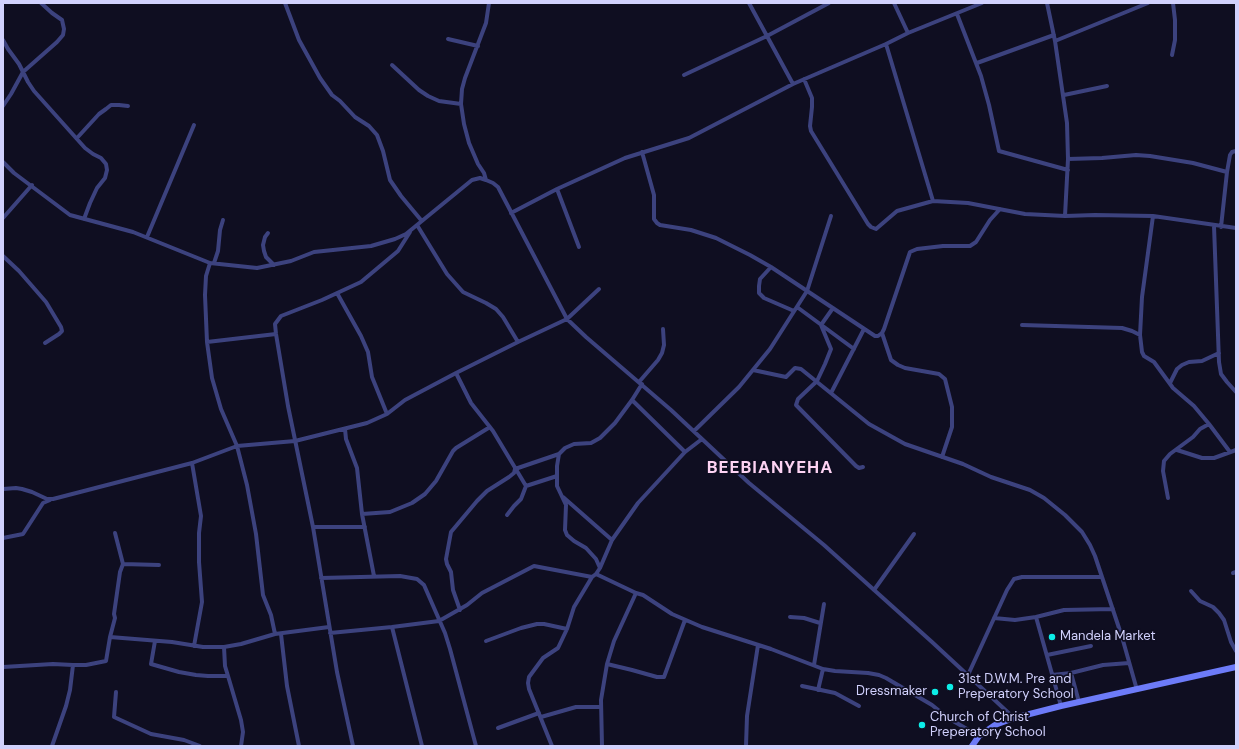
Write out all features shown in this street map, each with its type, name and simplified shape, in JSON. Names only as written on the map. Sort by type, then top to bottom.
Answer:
[{"type":"street","points":[[3,106],[23,72],[63,35],[64,29],[62,20],[41,3]]},
{"type":"street","points":[[284,3],[299,40],[320,78],[332,95],[355,117],[369,126],[377,135],[383,151],[390,180],[421,220]]},
{"type":"street","points":[[486,180],[469,142],[461,104],[462,89],[465,78],[486,22],[489,3]]},
{"type":"street","points":[[749,3],[793,84]]},
{"type":"street","points":[[684,74],[767,36],[829,3]]},
{"type":"street","points":[[894,3],[908,33]]},
{"type":"street","points":[[511,213],[557,189],[625,158],[688,138],[793,84],[908,33],[982,3]]},
{"type":"street","points":[[1048,3],[1056,41],[1067,122],[1068,170],[1064,216]]},
{"type":"street","points":[[1056,41],[1148,3]]},
{"type":"street","points":[[1172,55],[1175,40],[1173,3]]},
{"type":"street","points":[[957,14],[977,63],[989,105],[999,151],[1068,170]]},
{"type":"street","points":[[977,63],[1054,35]]},
{"type":"street","points":[[448,39],[478,46]]},
{"type":"street","points":[[3,40],[34,91],[89,152],[101,158],[106,164],[107,170],[105,178],[97,188],[84,220]]},
{"type":"street","points":[[886,44],[933,201]]},
{"type":"street","points":[[392,65],[419,90],[428,96],[439,101],[461,104]]},
{"type":"street","points":[[804,79],[812,98],[811,130],[871,227],[876,229],[897,211],[933,201],[968,203],[1025,214],[1064,216],[1153,216],[1236,228]]},
{"type":"street","points":[[1064,95],[1107,86]]},
{"type":"street","points":[[76,138],[98,114],[111,105],[128,106]]},
{"type":"street","points":[[147,237],[194,125]]},
{"type":"street","points":[[1221,227],[1230,155],[1232,152],[1236,151]]},
{"type":"street","points":[[642,152],[654,195],[654,219],[657,223],[660,225],[691,230],[716,238],[771,266],[874,336],[878,336],[884,329],[910,252],[917,249],[943,246],[970,246],[976,242],[990,220],[1000,209]]},
{"type":"street","points":[[1068,159],[1136,155],[1150,156],[1193,163],[1227,172]]},
{"type":"street","points":[[3,162],[14,173],[70,215],[84,220],[106,224],[147,237],[212,263],[257,268],[291,261],[314,252],[378,244],[401,237],[472,180],[480,178],[493,183],[498,188],[567,319],[640,383],[749,483],[824,545],[1014,718]]},
{"type":"street","points":[[3,218],[32,185]]},
{"type":"street","points":[[557,189],[579,246]]},
{"type":"street","points":[[694,432],[739,387],[770,350],[807,291],[831,216]]},
{"type":"street","points":[[1153,216],[1142,297],[1140,335],[1142,352],[1144,356],[1154,362],[1173,388],[1194,406],[1230,452]]},
{"type":"street","points":[[223,220],[220,230],[218,251],[206,276],[205,295],[207,342],[212,378],[222,409],[237,446],[247,485],[256,534],[263,595],[271,615],[276,634]]},
{"type":"street","points":[[417,225],[451,279],[463,292],[496,309],[503,317],[518,342]]},
{"type":"street","points":[[1214,226],[1218,353],[1221,374],[1236,392]]},
{"type":"street","points":[[353,746],[337,672],[313,527],[288,406],[275,324],[281,316],[322,300],[361,282],[398,250],[404,243],[412,228]]},
{"type":"street","points":[[268,233],[265,237],[264,251],[266,257],[274,265]]},
{"type":"street","points":[[3,256],[19,270],[46,302],[62,331],[45,343]]},
{"type":"street","points":[[771,266],[760,279],[758,286],[759,293],[764,298],[795,309],[821,325],[854,349]]},
{"type":"street","points":[[3,538],[23,534],[43,503],[50,500],[192,463],[237,446],[295,441],[367,423],[387,414],[405,400],[456,373],[567,319],[599,289]]},
{"type":"street","points":[[337,293],[361,336],[368,352],[372,377],[387,414]]},
{"type":"street","points":[[821,325],[833,308]]},
{"type":"street","points":[[821,325],[831,349],[817,381],[798,399],[796,405],[856,466],[859,468],[863,467]]},
{"type":"street","points":[[1022,325],[1122,328],[1140,335]]},
{"type":"street","points":[[460,610],[453,590],[451,572],[446,559],[451,532],[487,491],[509,478],[516,469],[559,454],[565,448],[574,444],[591,443],[600,438],[615,423],[632,400],[640,383],[658,360],[664,345],[663,329]]},
{"type":"street","points":[[831,393],[864,329]]},
{"type":"street","points":[[882,333],[892,360],[898,365],[906,368],[939,374],[946,378],[952,407],[952,427],[942,456]]},
{"type":"street","points":[[207,342],[276,334]]},
{"type":"street","points":[[1170,383],[1177,369],[1182,365],[1189,362],[1202,361],[1218,353]]},
{"type":"street","points":[[753,370],[786,377],[798,367],[869,424],[905,444],[942,456],[1030,490],[1044,498],[1065,514],[1082,532],[1090,545],[1113,609],[1137,690]]},
{"type":"street","points":[[456,373],[471,403],[508,454],[526,486]]},
{"type":"street","points":[[632,400],[685,452]]},
{"type":"street","points":[[1168,498],[1163,471],[1164,461],[1170,454],[1193,437],[1200,429],[1209,424]]},
{"type":"street","points":[[362,514],[390,512],[412,503],[425,494],[436,481],[456,448],[490,428]]},
{"type":"street","points":[[345,429],[346,439],[357,468],[362,514],[374,576]]},
{"type":"street","points":[[552,746],[529,689],[529,677],[543,658],[558,648],[567,629],[574,607],[600,568],[612,540],[638,503],[685,452],[702,439]]},
{"type":"street","points":[[1177,450],[1202,458],[1214,458],[1236,450]]},
{"type":"street","points":[[559,454],[557,466],[557,486],[566,505],[565,530],[567,535],[586,548],[596,558],[600,568]]},
{"type":"street","points":[[192,463],[201,516],[199,533],[199,562],[202,602],[194,646]]},
{"type":"street","points":[[526,486],[557,476]]},
{"type":"street","points":[[507,515],[521,499],[526,486]]},
{"type":"street","points":[[3,490],[16,488],[22,489],[50,500]]},
{"type":"street","points":[[561,496],[612,540]]},
{"type":"street","points":[[313,527],[365,527]]},
{"type":"street","points":[[3,668],[53,664],[94,664],[106,661],[115,618],[114,614],[120,572],[123,564],[115,533]]},
{"type":"street","points":[[874,590],[914,534]]},
{"type":"street","points":[[123,564],[159,565]]},
{"type":"street","points":[[330,633],[439,621],[460,610],[482,593],[534,566],[594,576],[643,595],[672,614],[685,620],[822,668],[835,671],[879,675],[932,705],[948,718],[979,736]]},
{"type":"street","points":[[321,578],[400,576],[417,579],[424,585],[445,633],[476,746]]},
{"type":"street","points":[[968,676],[1007,590],[1012,581],[1016,578],[1102,577]]},
{"type":"street","points":[[1191,591],[1200,601],[1212,607],[1219,613],[1224,620],[1231,642],[1236,651]]},
{"type":"street","points":[[602,746],[600,707],[607,664],[614,641],[636,593]]},
{"type":"street","points":[[814,665],[824,604]]},
{"type":"street","points":[[994,618],[1015,620],[1036,617],[1064,610],[1113,609]]},
{"type":"street","points":[[790,617],[804,618],[820,623]]},
{"type":"street","points":[[1036,617],[1061,706]]},
{"type":"street","points":[[607,664],[657,677],[664,677],[685,620]]},
{"type":"street","points":[[486,641],[521,628],[537,624],[567,629]]},
{"type":"street","points":[[110,637],[177,642],[203,647],[224,647],[246,643],[276,634],[329,627]]},
{"type":"street","points":[[392,627],[422,746]]},
{"type":"street","points":[[281,634],[287,686],[299,746]]},
{"type":"street","points":[[155,641],[151,664],[196,675],[228,676]]},
{"type":"street","points":[[746,746],[747,716],[758,645]]},
{"type":"street","points":[[1047,655],[1092,646]]},
{"type":"street","points":[[224,647],[228,676],[241,720],[243,732],[241,746]]},
{"type":"street","points":[[1052,674],[1071,673],[1104,665],[1129,662]]},
{"type":"street","points":[[52,746],[66,706],[70,690],[73,664]]},
{"type":"street","points":[[972,746],[979,736],[995,725],[1014,718],[1236,667]]},
{"type":"street","points":[[818,690],[822,668]]},
{"type":"street","points":[[1071,673],[1079,702]]},
{"type":"street","points":[[802,686],[835,693],[859,706]]},
{"type":"street","points":[[116,692],[114,717],[151,734],[184,740],[200,746]]},
{"type":"street","points":[[498,728],[540,715],[576,707],[600,707]]},
{"type":"place","name":"Mandela Market","points":[[1052,637]]},
{"type":"place","name":"31st D.W.M. Pre and Preperatory School","points":[[950,687]]},
{"type":"place","name":"Dressmaker","points":[[935,692]]},
{"type":"place","name":"Church of Christ Preperatory School","points":[[922,725]]},
{"type":"district","name":"BEEBIANYEHA","points":[[770,469]]}]
